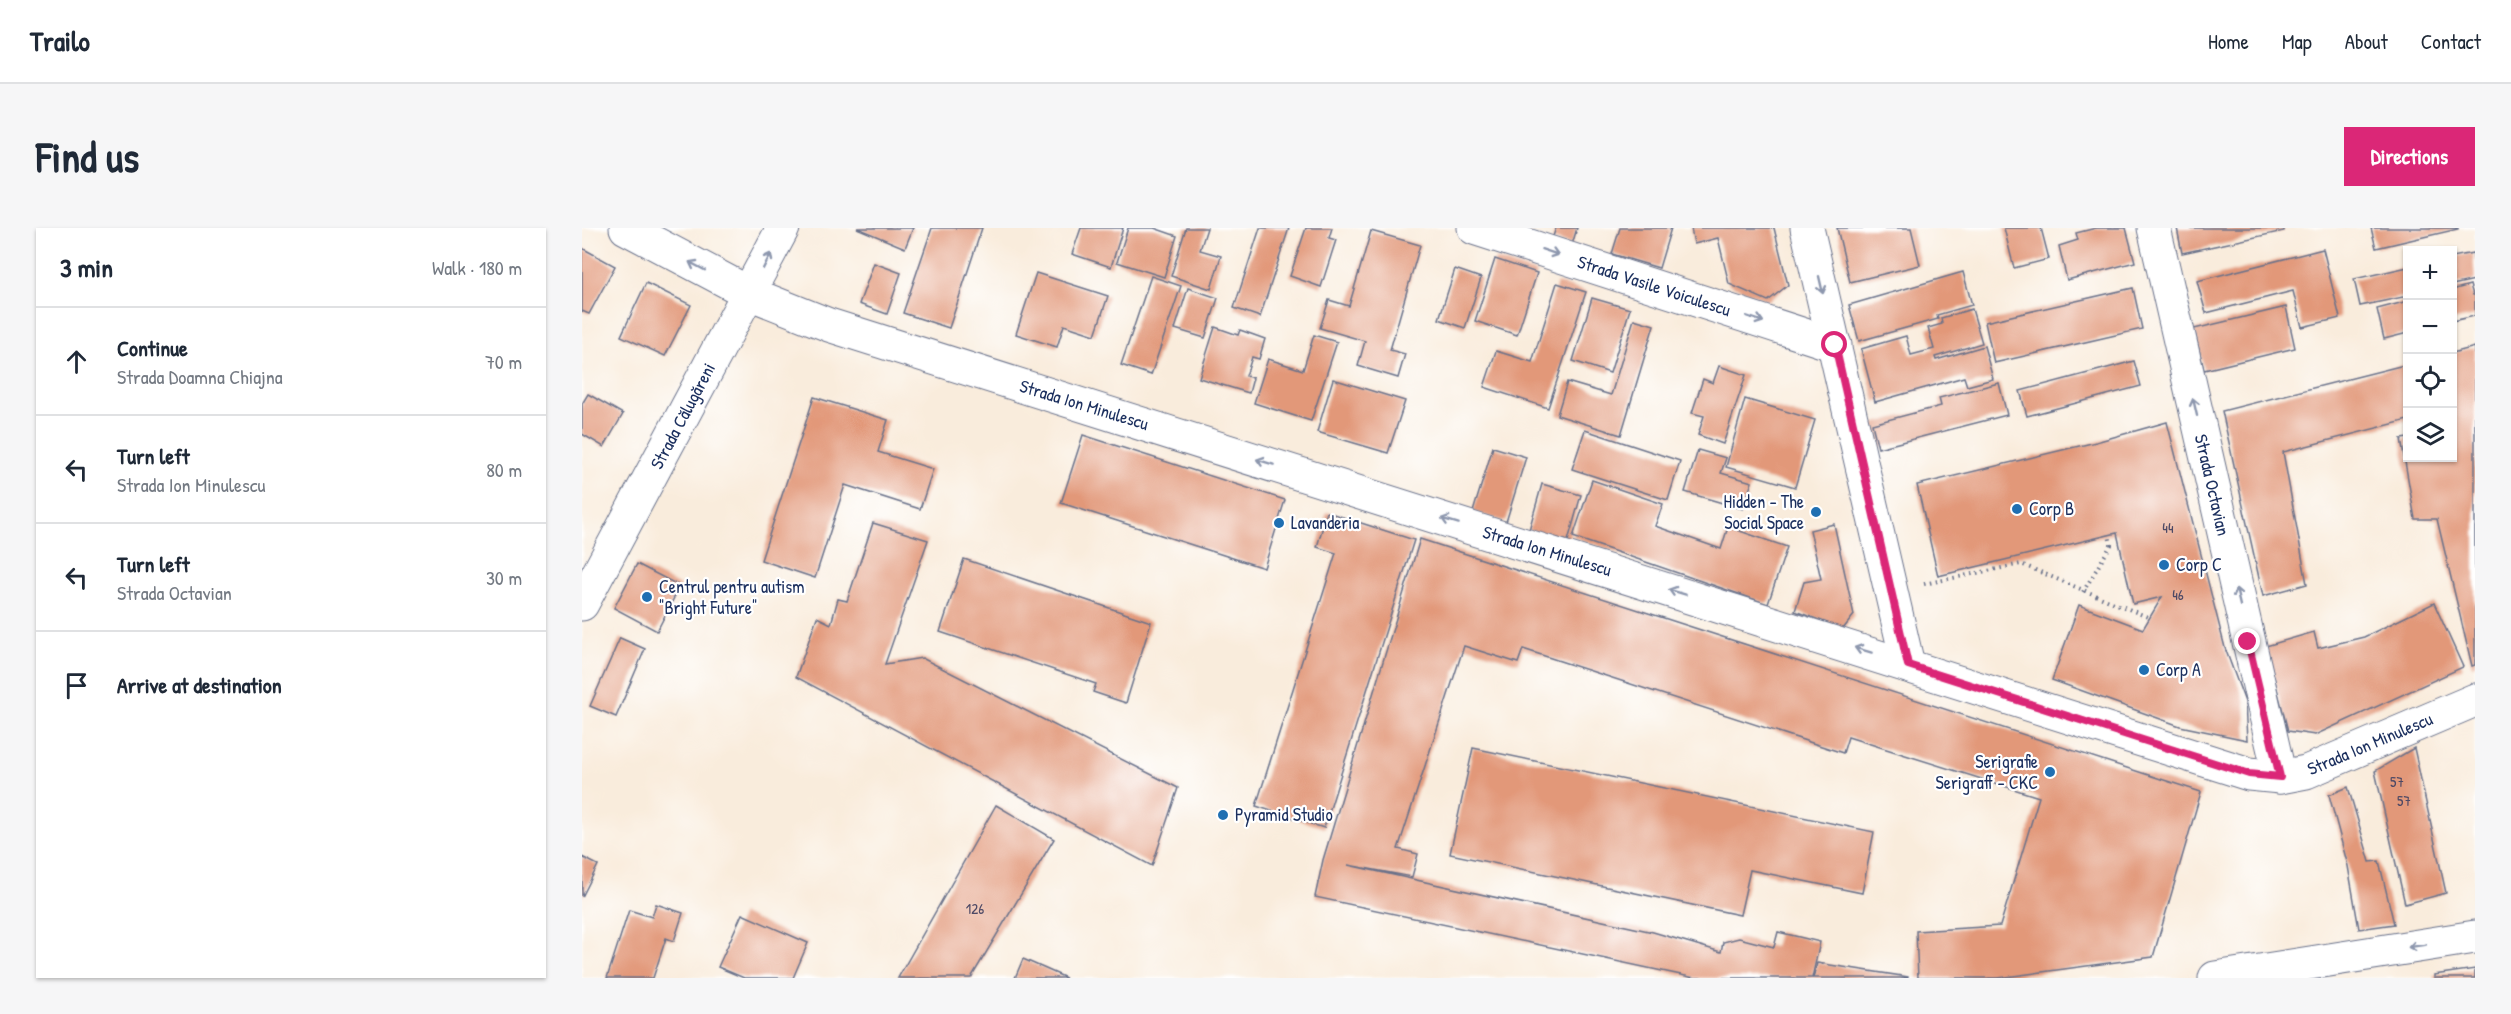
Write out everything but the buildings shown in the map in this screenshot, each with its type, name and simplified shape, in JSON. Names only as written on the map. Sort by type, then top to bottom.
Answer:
[{"type":"street","name":"Strada Ion Minulescu","points":[[626,228],[749,293],[829,325],[2249,774],[2280,777],[2306,772],[2475,700]]},
{"type":"street","name":"Strada Călugăreni","points":[[582,604],[783,228]]},
{"type":"street","name":"Strada Vasile Voiculescu","points":[[1474,228],[1835,345]]},
{"type":"street","points":[[1808,228],[1908,665]]},
{"type":"street","name":"Strada Octavian","points":[[2154,228],[2280,777]]},
{"type":"street","points":[[2215,978],[2475,937]]},
{"type":"path","points":[[2083,592],[2111,545],[2109,535]]},
{"type":"path","points":[[1924,584],[2021,564],[2083,592],[2150,618]]},
{"type":"place","name":"Corp B","points":[[2017,509]]},
{"type":"place","name":"Hidden - The Social Space","points":[[1816,512]]},
{"type":"place","name":"Lavanderia","points":[[1279,523]]},
{"type":"place","name":"Corp C","points":[[2164,565]]},
{"type":"place","name":"Centrul pentru autism \"Bright Future\"","points":[[647,597]]},
{"type":"place","name":"Corp A","points":[[2144,670]]},
{"type":"place","name":"Serigrafie Serigraff - CKC","points":[[2050,772]]},
{"type":"place","name":"Pyramid Studio","points":[[1223,815]]},
{"type":"route","points":[[1835,345],[1908,665],[2249,774],[2280,777],[2248,642]]}]
